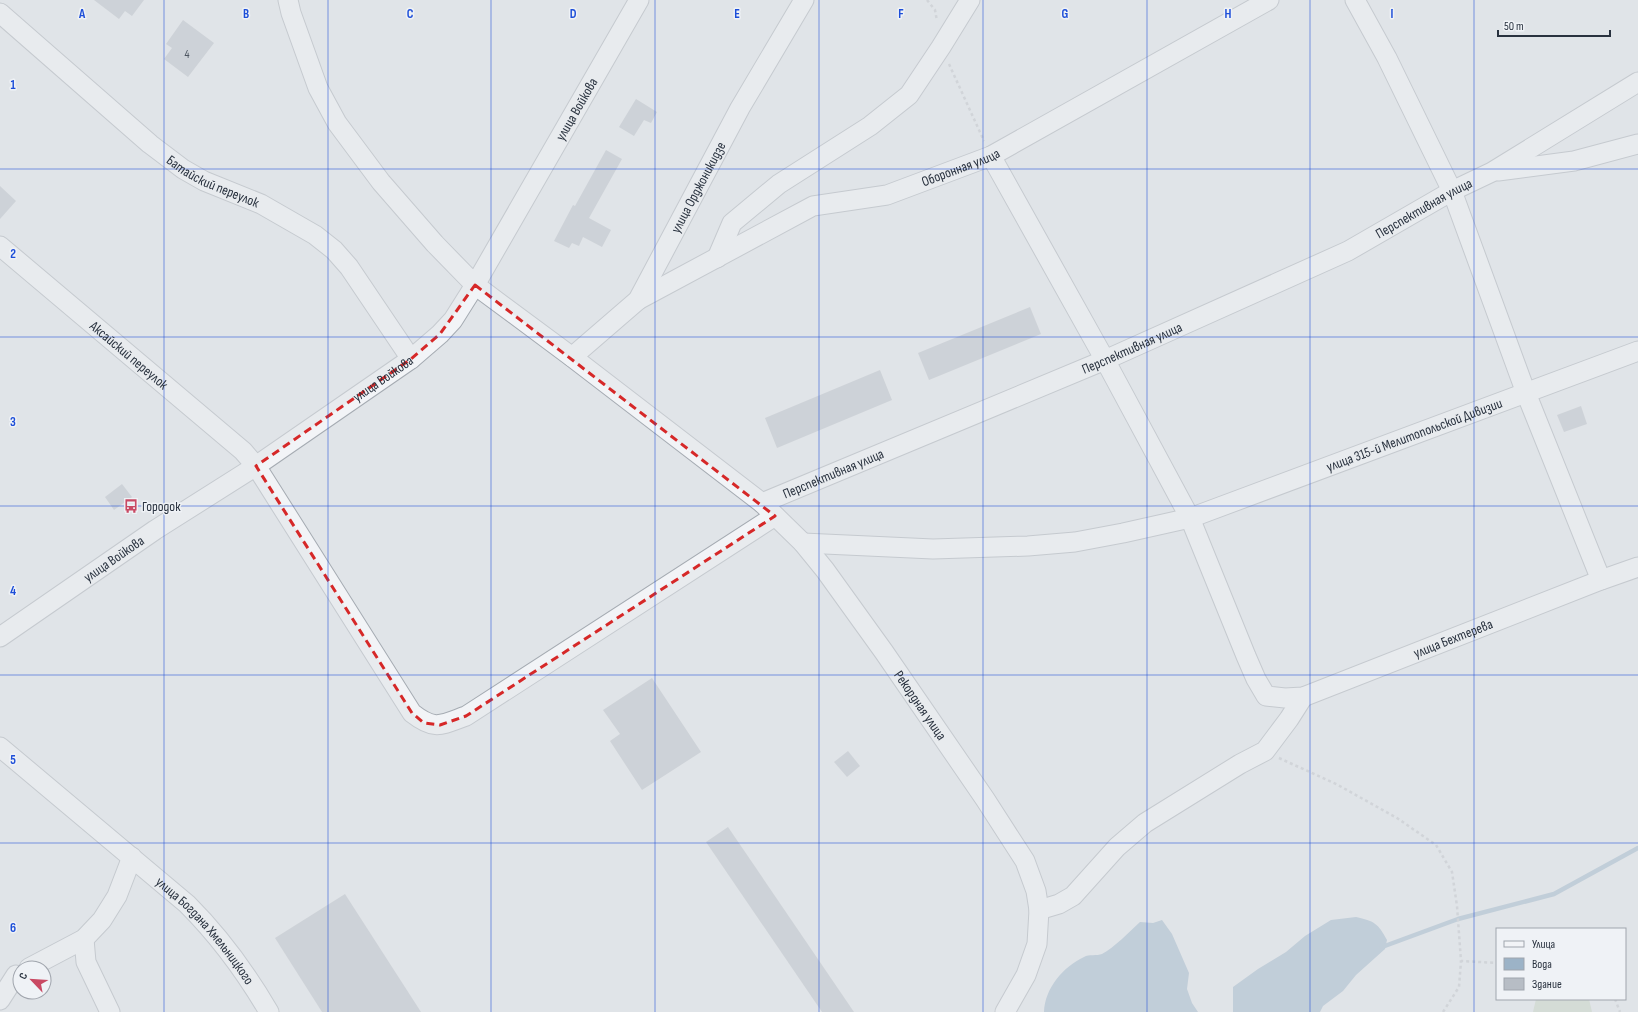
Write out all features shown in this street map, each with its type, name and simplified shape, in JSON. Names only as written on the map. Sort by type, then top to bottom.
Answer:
[{"type":"street","name":"Рекордная улица","points":[[288,0],[291,13],[318,88],[337,123],[381,182],[435,244],[476,285],[572,357],[768,509],[803,542],[884,652],[985,799],[1025,861],[1036,891],[1039,910],[1037,944],[1032,960],[1020,986],[1005,1012]]},
{"type":"street","name":"улица Войкова","points":[[0,637],[154,530],[256,466],[411,359],[440,334],[453,320],[476,285],[639,0]]},
{"type":"street","name":"улица Орджоникидзе","points":[[572,357],[638,300],[740,108],[804,0]]},
{"type":"street","points":[[717,258],[732,223],[779,184],[870,126],[909,95],[942,47],[970,0]]},
{"type":"street","name":"Оборонная улица","points":[[638,300],[813,206],[887,195],[991,156],[1269,0]]},
{"type":"street","points":[[1355,0],[1387,58],[1452,191],[1526,393],[1601,580]]},
{"type":"street","name":"Батайский переулок","points":[[0,13],[150,144],[182,169],[204,182],[261,204],[315,235],[334,250],[349,266],[411,359]]},
{"type":"street","name":"Перспективная улица","points":[[768,509],[1348,251],[1452,191],[1492,172],[1638,82]]},
{"type":"street","name":"Перспективная улица","points":[[1492,172],[1574,161],[1638,144]]},
{"type":"street","points":[[991,156],[1105,360],[1190,518]]},
{"type":"street","name":"Аксайский переулок","points":[[0,246],[243,451],[256,466],[412,713],[424,723],[440,725],[466,716],[768,509]]},
{"type":"street","name":"улица 315-й Мелитопольской Дивизии","points":[[803,542],[933,549],[1028,546],[1075,542],[1190,518],[1638,350]]},
{"type":"street","name":"улица Бехтерева","points":[[1190,518],[1248,662],[1266,696],[1303,698],[1601,580],[1638,567]]},
{"type":"street","points":[[1039,910],[1059,904],[1072,896],[1117,847],[1145,823],[1240,764],[1265,752],[1303,698]]},
{"type":"street","name":"улица Богдана Хмельницкого","points":[[0,747],[187,904],[206,923],[236,959],[268,1012]]},
{"type":"street","points":[[43,960],[84,939],[102,920],[110,909],[122,885],[132,857]]},
{"type":"street","points":[[84,939],[86,962],[110,1012]]},
{"type":"street","points":[[0,1000],[12,980]]},
{"type":"path","points":[[927,0],[936,10],[942,47],[991,156]]},
{"type":"path","points":[[1265,752],[1338,785],[1397,818],[1436,846],[1452,872],[1457,906],[1461,961],[1459,987],[1443,1012]]},
{"type":"path","points":[[1461,961],[1496,963]]},
{"type":"path","points":[[1615,1000],[1620,1012]]},
{"type":"highlighted area","points":[[475,285],[775,516],[466,716],[440,725],[424,723],[412,713],[256,466],[411,359],[440,334]]},
{"type":"green space","points":[[1536,1000],[1589,1000],[1592,1012],[1533,1012]]},
{"type":"water","points":[[1356,917],[1367,920],[1378,926],[1387,940],[1385,949],[1356,975],[1343,991],[1323,1006],[1320,1012],[1233,1012],[1233,987],[1258,969],[1286,952],[1305,936],[1331,920]]},
{"type":"water","points":[[1162,920],[1172,934],[1189,973],[1187,989],[1192,1003],[1198,1012],[1044,1012],[1045,1003],[1056,979],[1069,966],[1086,956],[1100,955],[1107,951],[1117,944],[1140,922],[1153,923]]},
{"type":"building","points":[[94,0],[144,0],[132,16],[125,11],[119,19]]},
{"type":"building","points":[[183,20],[214,43],[188,77],[164,59],[172,48],[166,44]]},
{"type":"building","points":[[636,99],[657,112],[651,123],[644,120],[634,136],[619,127]]},
{"type":"building","points":[[606,150],[622,159],[589,218],[611,230],[602,247],[583,237],[579,246],[572,243],[569,248],[554,241],[573,205],[575,206]]},
{"type":"building","points":[[0,186],[16,201],[0,219]]},
{"type":"building","points":[[1030,307],[1041,334],[929,380],[918,353]]},
{"type":"building","points":[[880,370],[892,400],[777,448],[765,418]]},
{"type":"building","points":[[1581,406],[1587,424],[1564,432],[1557,415]]},
{"type":"building","points":[[122,484],[132,497],[114,510],[105,497]]},
{"type":"building","points":[[652,678],[701,752],[642,790],[610,741],[620,734],[603,710]]},
{"type":"building","points":[[848,751],[860,766],[847,777],[834,762]]},
{"type":"building","points":[[728,827],[854,1012],[822,1012],[706,842]]},
{"type":"building","points":[[345,894],[421,1012],[322,1012],[275,938]]},
{"type":"waterway","points":[[1382,947],[1458,919],[1554,894],[1638,848]]},
{"type":"place","name":"Городок","points":[[131,506]]}]
